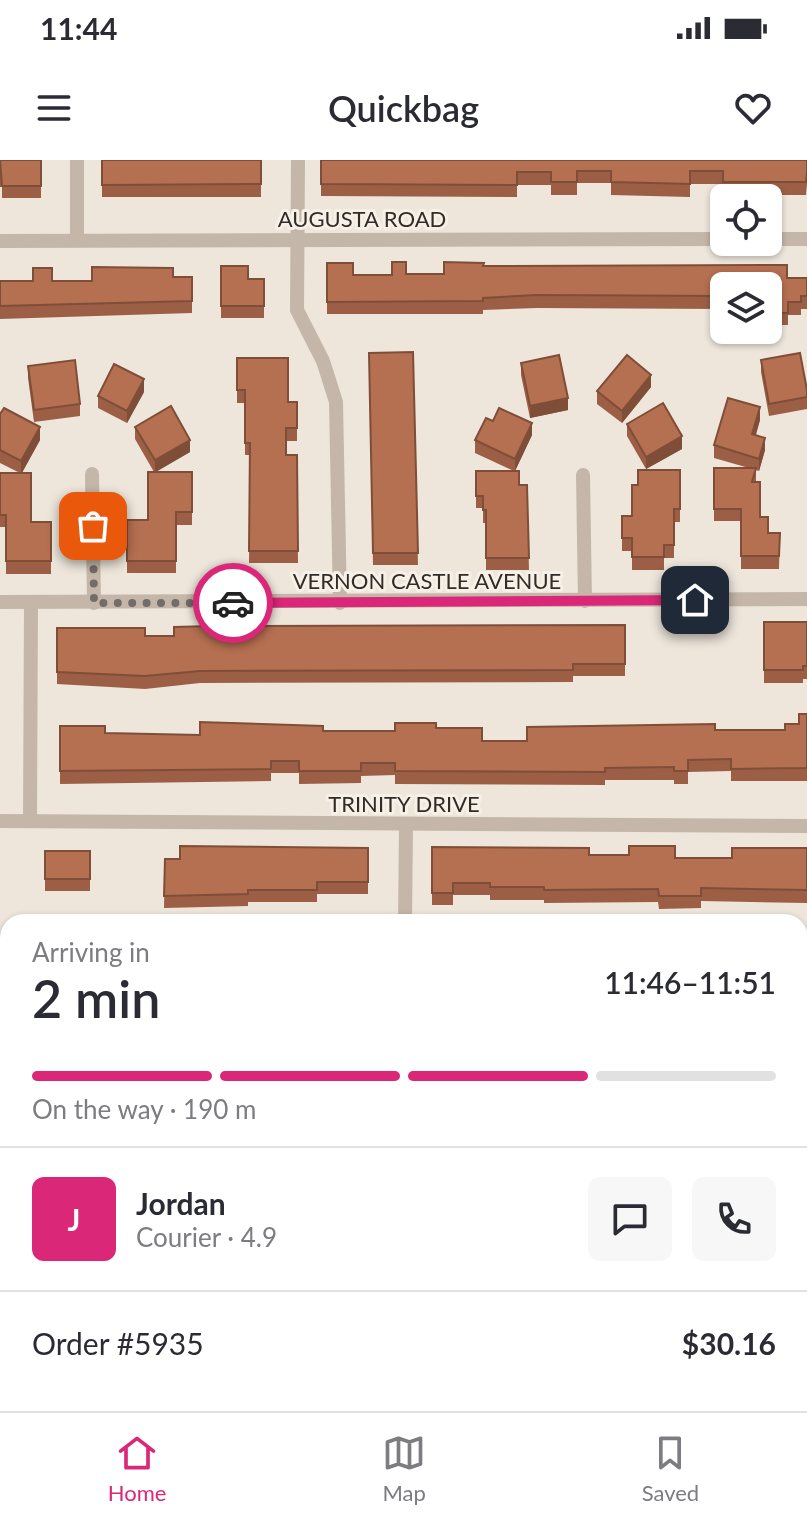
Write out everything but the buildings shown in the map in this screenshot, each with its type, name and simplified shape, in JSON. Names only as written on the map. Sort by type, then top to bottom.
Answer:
[{"type":"street","points":[[77,160],[77,240]]},
{"type":"street","points":[[298,160],[297,310],[323,361],[336,402],[340,603]]},
{"type":"street","name":"AUGUSTA ROAD","points":[[0,241],[710,239]]},
{"type":"street","points":[[782,239],[807,239]]},
{"type":"street","points":[[92,474],[94,603]]},
{"type":"street","points":[[583,475],[585,601]]},
{"type":"street","name":"VERNON CASTLE AVENUE","points":[[0,602],[807,599]]},
{"type":"street","points":[[30,821],[31,602]]},
{"type":"street","name":"TRINITY DRIVE","points":[[0,821],[406,826],[807,826]]},
{"type":"street","points":[[405,914],[406,826]]},
{"type":"way so far","points":[[93,526],[94,603],[233,603]]},
{"type":"route","points":[[233,603],[695,600]]}]
